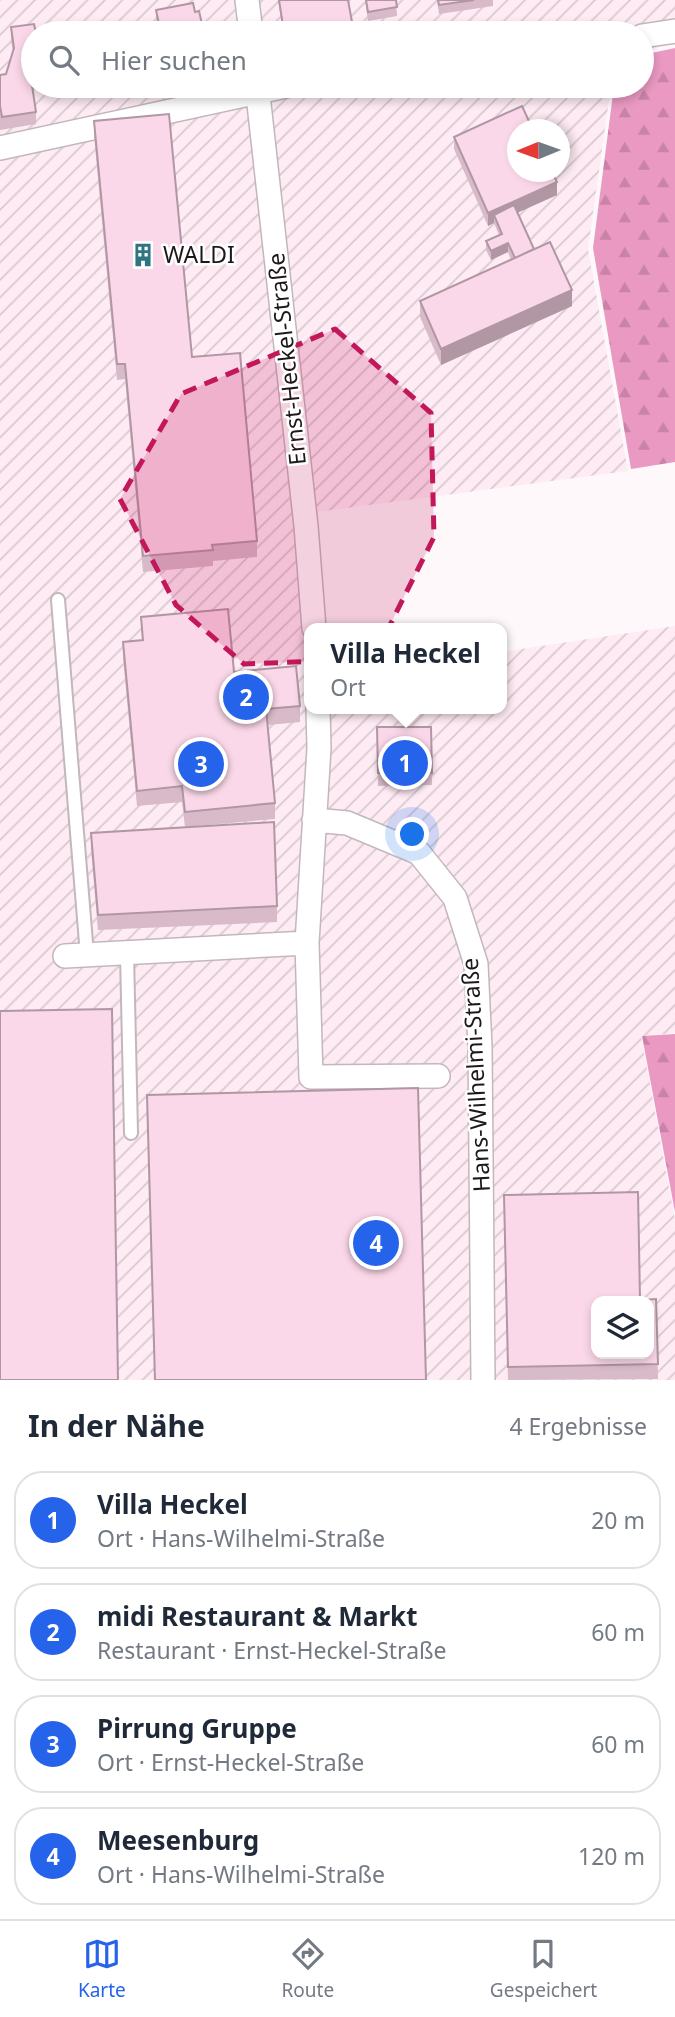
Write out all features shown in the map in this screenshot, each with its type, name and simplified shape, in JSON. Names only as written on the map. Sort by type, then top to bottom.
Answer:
[{"type":"street","points":[[247,0],[250,21]]},
{"type":"street","points":[[654,34],[675,31]]},
{"type":"street","points":[[0,148],[214,98]]},
{"type":"street","name":"Ernst-Heckel-Straße","points":[[258,98],[306,526],[314,623]]},
{"type":"street","points":[[318,714],[319,748],[307,943],[311,1077],[438,1076]]},
{"type":"street","name":"Hans-Wilhelmi-Straße","points":[[314,820],[347,823],[419,853],[455,898],[475,964],[480,1047],[483,1380]]},
{"type":"street","points":[[76,955],[307,943]]},
{"type":"lane","points":[[58,600],[76,955]]},
{"type":"lane","points":[[127,954],[131,1133]]},
{"type":"highlighted area","points":[[335,329],[431,413],[434,537],[373,659],[244,664],[176,605],[120,499],[181,394]]},
{"type":"shaded area","points":[[0,0],[675,0],[675,44],[654,48],[654,21],[21,21],[21,98],[609,98],[588,249],[628,471],[309,513],[309,623],[304,623],[304,714],[507,714],[507,651],[675,626],[675,1033],[641,1036],[675,1220],[675,1380],[0,1380]]},
{"type":"green space","points":[[675,48],[675,462],[631,469],[593,248],[612,98],[654,98],[654,52]]},
{"type":"green space","points":[[675,1034],[675,1212],[642,1036]]},
{"type":"building","points":[[279,0],[348,0],[352,21],[282,21]]},
{"type":"building","points":[[366,0],[396,0],[397,7],[368,12]]},
{"type":"building","points":[[438,0],[474,0],[439,5]]},
{"type":"building","points":[[193,3],[195,12],[199,11],[201,21],[158,21],[156,10]]},
{"type":"building","points":[[21,26],[21,98],[34,98],[36,112],[2,117],[0,75],[6,74],[14,48],[11,27]]},
{"type":"building","points":[[522,106],[528,119],[507,119],[507,182],[557,182],[488,213],[454,137]]},
{"type":"building","points":[[169,114],[192,357],[240,353],[257,541],[212,545],[213,550],[143,556],[125,364],[117,364],[94,121]]},
{"type":"building","points":[[514,205],[534,249],[515,258],[508,243],[491,251],[486,241],[502,234],[494,215]]},
{"type":"building","points":[[550,242],[572,290],[441,349],[420,301]]},
{"type":"building","points":[[228,609],[234,672],[296,666],[300,706],[266,709],[275,803],[185,812],[182,786],[137,791],[123,642],[143,640],[141,617]]},
{"type":"building","points":[[377,727],[431,727],[432,773],[378,773]]},
{"type":"building","points":[[274,822],[277,906],[98,915],[91,833]]},
{"type":"building","points":[[112,1009],[118,1380],[0,1380],[0,1011]]},
{"type":"building","points":[[418,1088],[426,1380],[155,1380],[147,1095]]},
{"type":"building","points":[[638,1192],[640,1296],[591,1296],[591,1359],[654,1359],[656,1299],[658,1364],[508,1367],[504,1195]]},
{"type":"place","name":"WALDI","points":[[143,255]]},
{"type":"place","name":"midi Restaurant & Markt","points":[[246,697]]},
{"type":"place","name":"Villa Heckel","points":[[405,763]]},
{"type":"place","name":"Pirrung Gruppe","points":[[201,764]]},
{"type":"place","name":"Meesenburg","points":[[376,1243]]}]
